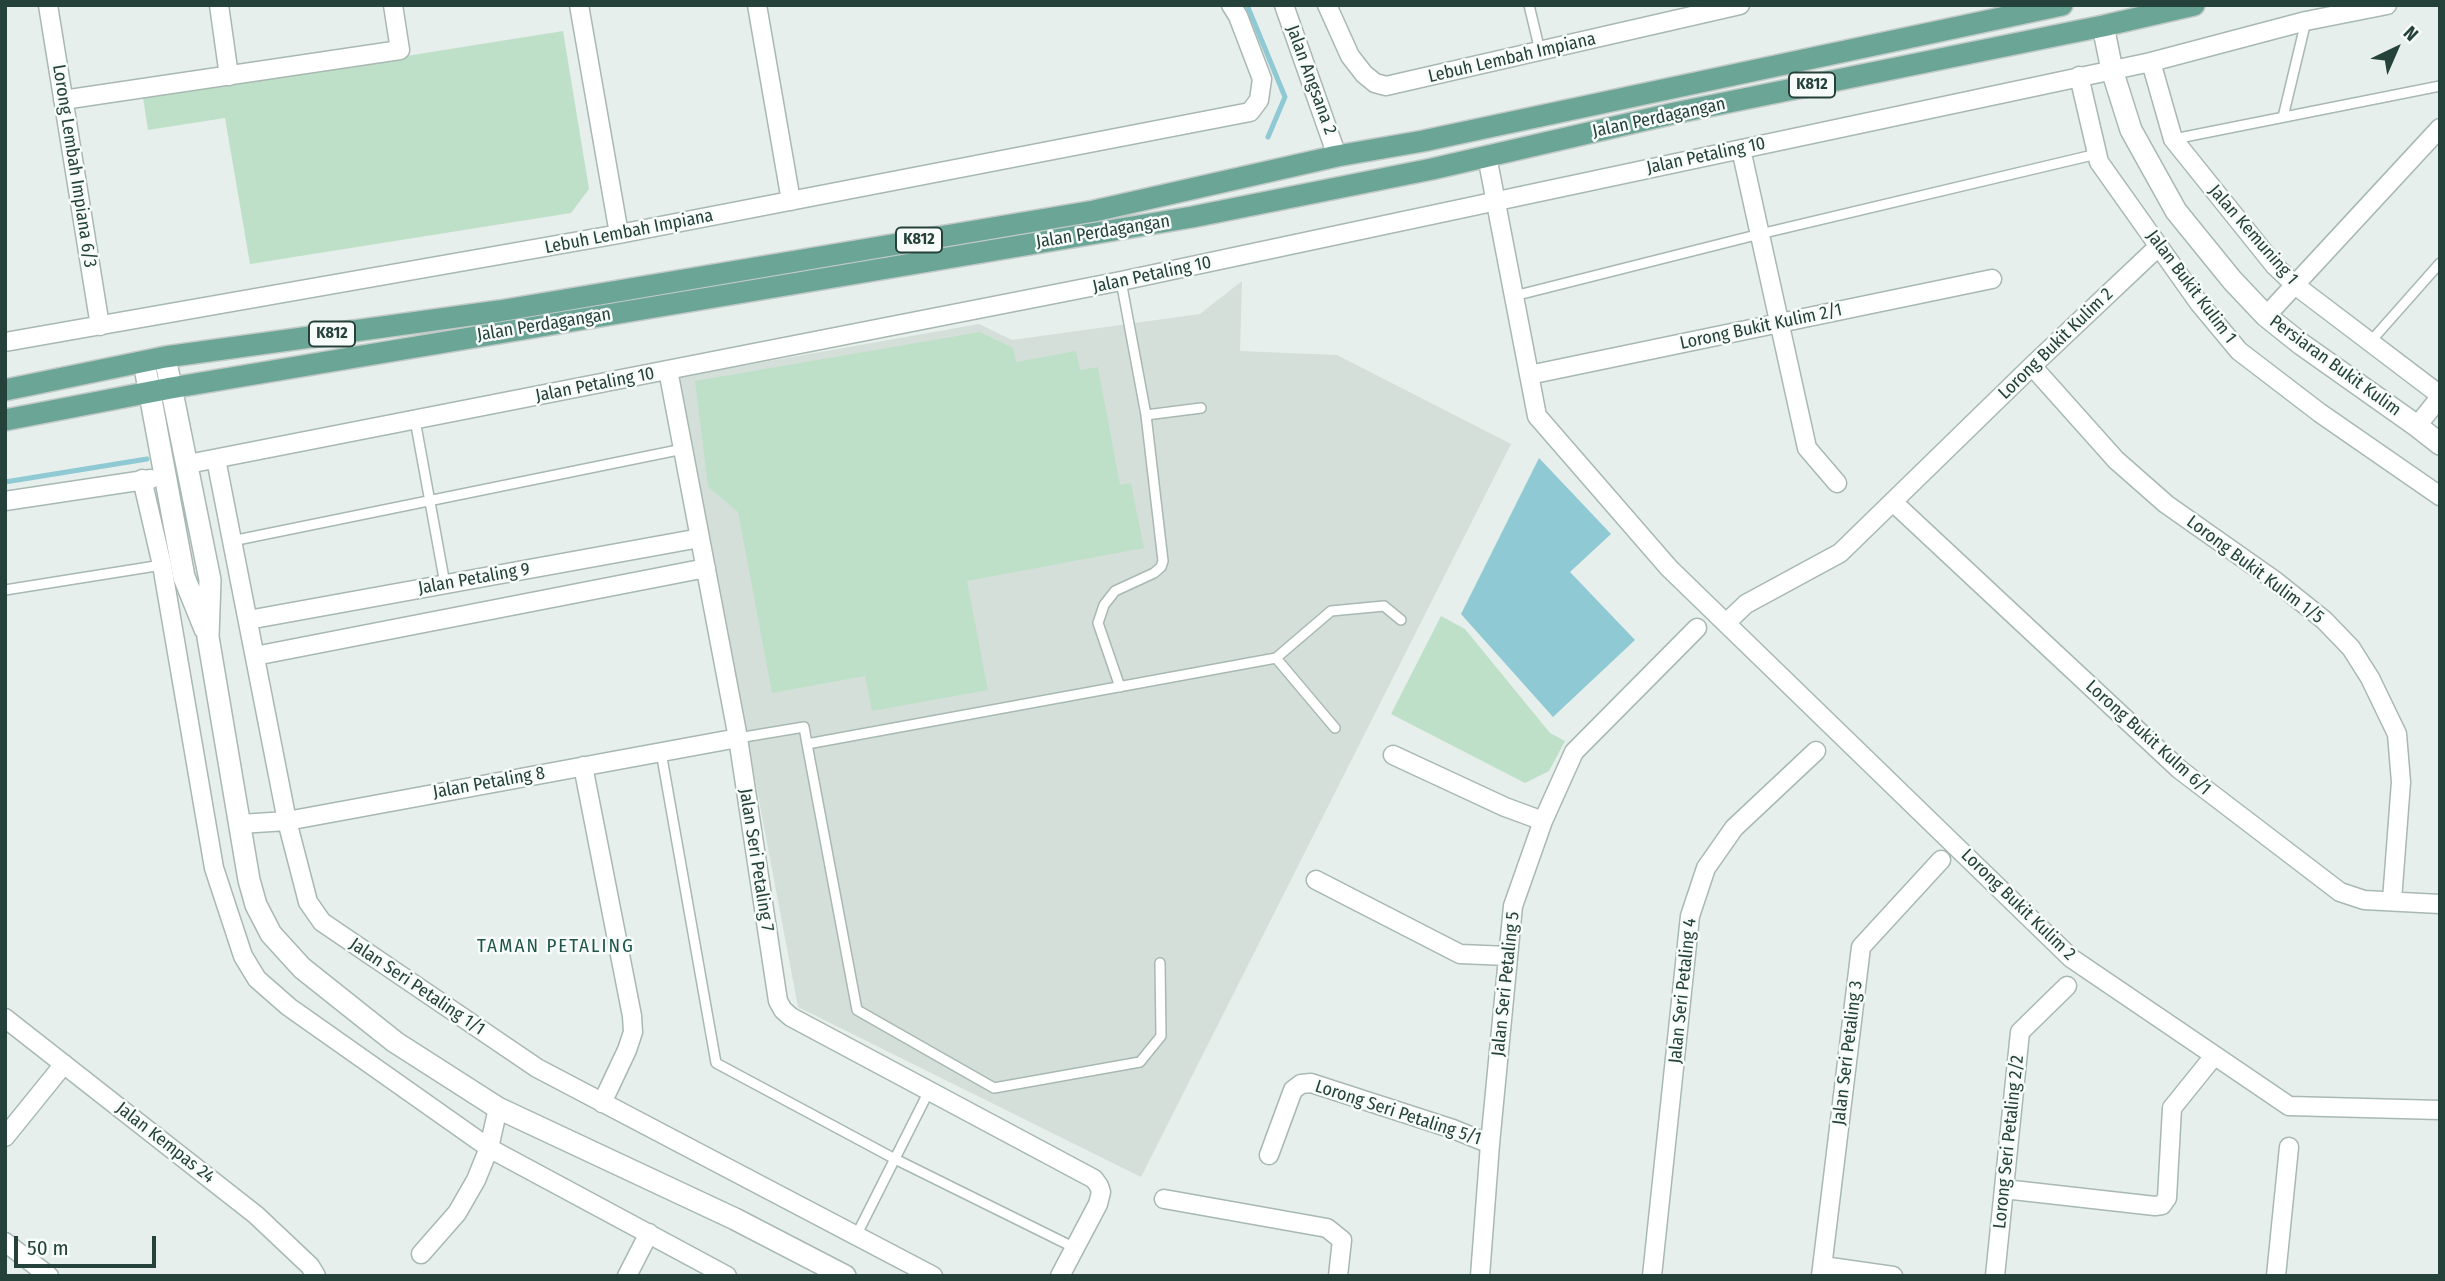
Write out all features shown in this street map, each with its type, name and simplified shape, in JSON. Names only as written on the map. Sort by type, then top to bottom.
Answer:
[{"type":"main road","name":"Jalan Perdagangan","points":[[5,390],[154,360],[499,311],[1094,211],[1337,156],[1423,141],[2062,5]]},
{"type":"main road","name":"Jalan Perdagangan","points":[[5,420],[171,388],[1192,217],[2194,5]]},
{"type":"street","name":"Lorong Lembah Impiana 6/3","points":[[48,5],[100,326]]},
{"type":"street","points":[[219,5],[229,76]]},
{"type":"street","points":[[63,100],[400,50],[393,5]]},
{"type":"street","points":[[579,5],[619,234]]},
{"type":"street","points":[[757,5],[791,201]]},
{"type":"street","name":"Lebuh Lembah Impiana","points":[[5,342],[619,234],[1250,112],[1259,100],[1262,79],[1238,16],[1231,5]]},
{"type":"street","name":"Jalan Angsana 2","points":[[1284,5],[1337,156]]},
{"type":"street","name":"Lebuh Lembah Impiana","points":[[1329,6],[1350,56],[1364,74],[1375,83],[1386,86],[1540,52],[1682,12],[1740,5]]},
{"type":"street","points":[[2112,69],[2151,62],[2306,20],[2387,5]]},
{"type":"street","name":"Persiaran Bukit Kulim","points":[[2103,26],[2112,69],[2131,130],[2176,211],[2232,280],[2266,316],[2440,444]]},
{"type":"street","name":"Jalan Kemuning 1","points":[[2151,62],[2173,139],[2275,266],[2295,285],[2440,396]]},
{"type":"street","name":"Jalan Petaling 10","points":[[188,464],[1121,281],[2112,69]]},
{"type":"street","name":"Jalan Bukit Kulim 1","points":[[2079,76],[2099,162],[2199,303],[2239,351],[2320,413],[2440,496]]},
{"type":"street","points":[[2266,316],[2440,128]]},
{"type":"street","points":[[1741,149],[1807,448],[1838,483]]},
{"type":"street","name":"Lorong Bukit Kulim 2","points":[[1487,156],[1537,416],[1669,568],[2071,958],[2289,1106],[2440,1110]]},
{"type":"street","name":"Lorong Bukit Kulim 2","points":[[1726,623],[1746,604],[1840,553],[2159,246]]},
{"type":"street","name":"Lorong Bukit Kulim 2/1","points":[[1529,375],[1992,279]]},
{"type":"street","points":[[154,360],[171,388],[188,464],[210,580],[208,637],[249,880],[256,905],[271,934],[302,968],[395,1042],[498,1108],[735,1219],[845,1276]]},
{"type":"street","points":[[154,360],[149,393],[184,577],[208,637]]},
{"type":"street","name":"Lorong Bukit Kulim 1/5","points":[[2032,366],[2116,460],[2166,504],[2274,580],[2324,620],[2351,648],[2370,678],[2397,734],[2401,782],[2392,900]]},
{"type":"street","name":"Jalan Seri Petaling 7","points":[[668,370],[738,738],[778,1002],[791,1017],[1094,1180],[1101,1192],[1098,1204],[1075,1248]]},
{"type":"street","points":[[2417,426],[2440,396]]},
{"type":"street","name":"Jalan Seri Petaling 1/1","points":[[216,459],[287,821],[308,902],[322,922],[537,1068],[933,1276]]},
{"type":"street","points":[[5,500],[142,479],[167,479]]},
{"type":"street","points":[[142,479],[162,565],[214,868],[243,956],[257,979],[289,1007],[489,1148],[727,1276]]},
{"type":"street","name":"Lorong Bukit Kulm 6/1","points":[[1893,502],[2179,769],[2340,892],[2364,900],[2440,904]]},
{"type":"street","name":"Jalan Petaling 9","points":[[248,620],[700,538]]},
{"type":"street","points":[[255,656],[706,568]]},
{"type":"street","name":"Jalan Seri Petaling 5","points":[[1480,1276],[1513,906],[1543,821],[1574,752],[1698,628]]},
{"type":"street","name":"Jalan Petaling 8","points":[[240,824],[287,821],[738,738]]},
{"type":"street","name":"Jalan Seri Petaling 4","points":[[1652,1276],[1690,916],[1706,868],[1734,828],[1816,751]]},
{"type":"street","points":[[1394,755],[1505,807],[1543,821]]},
{"type":"street","points":[[583,766],[633,1024],[627,1050],[602,1104]]},
{"type":"street","name":"Jalan Seri Petaling 3","points":[[1822,1271],[1861,947],[1941,860]]},
{"type":"street","points":[[1316,880],[1460,954],[1508,956]]},
{"type":"street","name":"Lorong Seri Petaling 2/2","points":[[1995,1276],[2020,1032],[2067,986]]},
{"type":"street","name":"Jalan Kempas 24","points":[[5,1018],[256,1215],[310,1266],[316,1276]]},
{"type":"street","points":[[2004,1189],[2162,1205],[2167,1198],[2172,1108],[2214,1056]]},
{"type":"street","points":[[5,1137],[64,1064]]},
{"type":"street","name":"Lorong Seri Petaling 5/1","points":[[1269,1155],[1293,1090],[1301,1084],[1311,1083],[1454,1129],[1490,1144]]},
{"type":"street","points":[[421,1254],[457,1213],[477,1180],[489,1148],[498,1108]]},
{"type":"street","points":[[2276,1276],[2289,1147]]},
{"type":"street","points":[[1164,1199],[1327,1228],[1342,1240],[1338,1276]]},
{"type":"street","points":[[627,1276],[649,1233]]},
{"type":"street","points":[[5,1242],[49,1276]]},
{"type":"street","points":[[1060,1276],[1075,1248]]},
{"type":"street","points":[[1822,1271],[1893,1276]]},
{"type":"lane","points":[[1529,5],[1540,52]]},
{"type":"lane","points":[[2283,117],[2306,20]]},
{"type":"lane","points":[[2173,139],[2440,86]]},
{"type":"lane","points":[[1514,296],[2097,154]]},
{"type":"lane","points":[[2371,341],[2440,263]]},
{"type":"lane","points":[[1120,687],[1098,623],[1104,605],[1115,592],[1161,568],[1163,561],[1146,415],[1121,281]]},
{"type":"lane","points":[[1146,415],[1201,408]]},
{"type":"lane","points":[[415,420],[445,584]]},
{"type":"lane","points":[[232,541],[683,449]]},
{"type":"lane","points":[[5,590],[162,565]]},
{"type":"lane","points":[[807,744],[1276,659],[1331,611],[1384,606],[1401,620]]},
{"type":"lane","points":[[1276,659],[1335,728]]},
{"type":"lane","points":[[738,738],[804,727],[857,1010],[994,1088],[1140,1062],[1161,1036],[1160,963]]},
{"type":"lane","points":[[661,752],[716,1063],[895,1159],[1075,1248]]},
{"type":"lane","points":[[856,1237],[929,1091]]},
{"type":"shaded area","points":[[1242,281],[1240,351],[1337,355],[1511,444],[1141,1177],[798,1007],[679,377],[979,324],[1012,340],[1200,314]]},
{"type":"green space","points":[[563,31],[589,189],[571,213],[250,264],[225,118],[148,130],[143,98]]},
{"type":"green space","points":[[980,332],[1013,348],[1016,362],[1076,351],[1080,370],[1098,367],[1120,485],[1131,483],[1144,548],[967,581],[988,690],[872,711],[865,676],[772,693],[738,512],[708,487],[695,381]]},
{"type":"green space","points":[[1441,616],[1465,629],[1550,733],[1565,741],[1549,771],[1525,783],[1391,714]]},
{"type":"water","points":[[1539,458],[1611,534],[1570,572],[1635,640],[1553,717],[1461,614]]},
{"type":"waterway","points":[[1247,5],[1285,97],[1268,137]]},
{"type":"waterway","points":[[5,482],[147,459]]},
{"type":"district","name":"TAMAN PETALING","points":[[556,947]]}]
